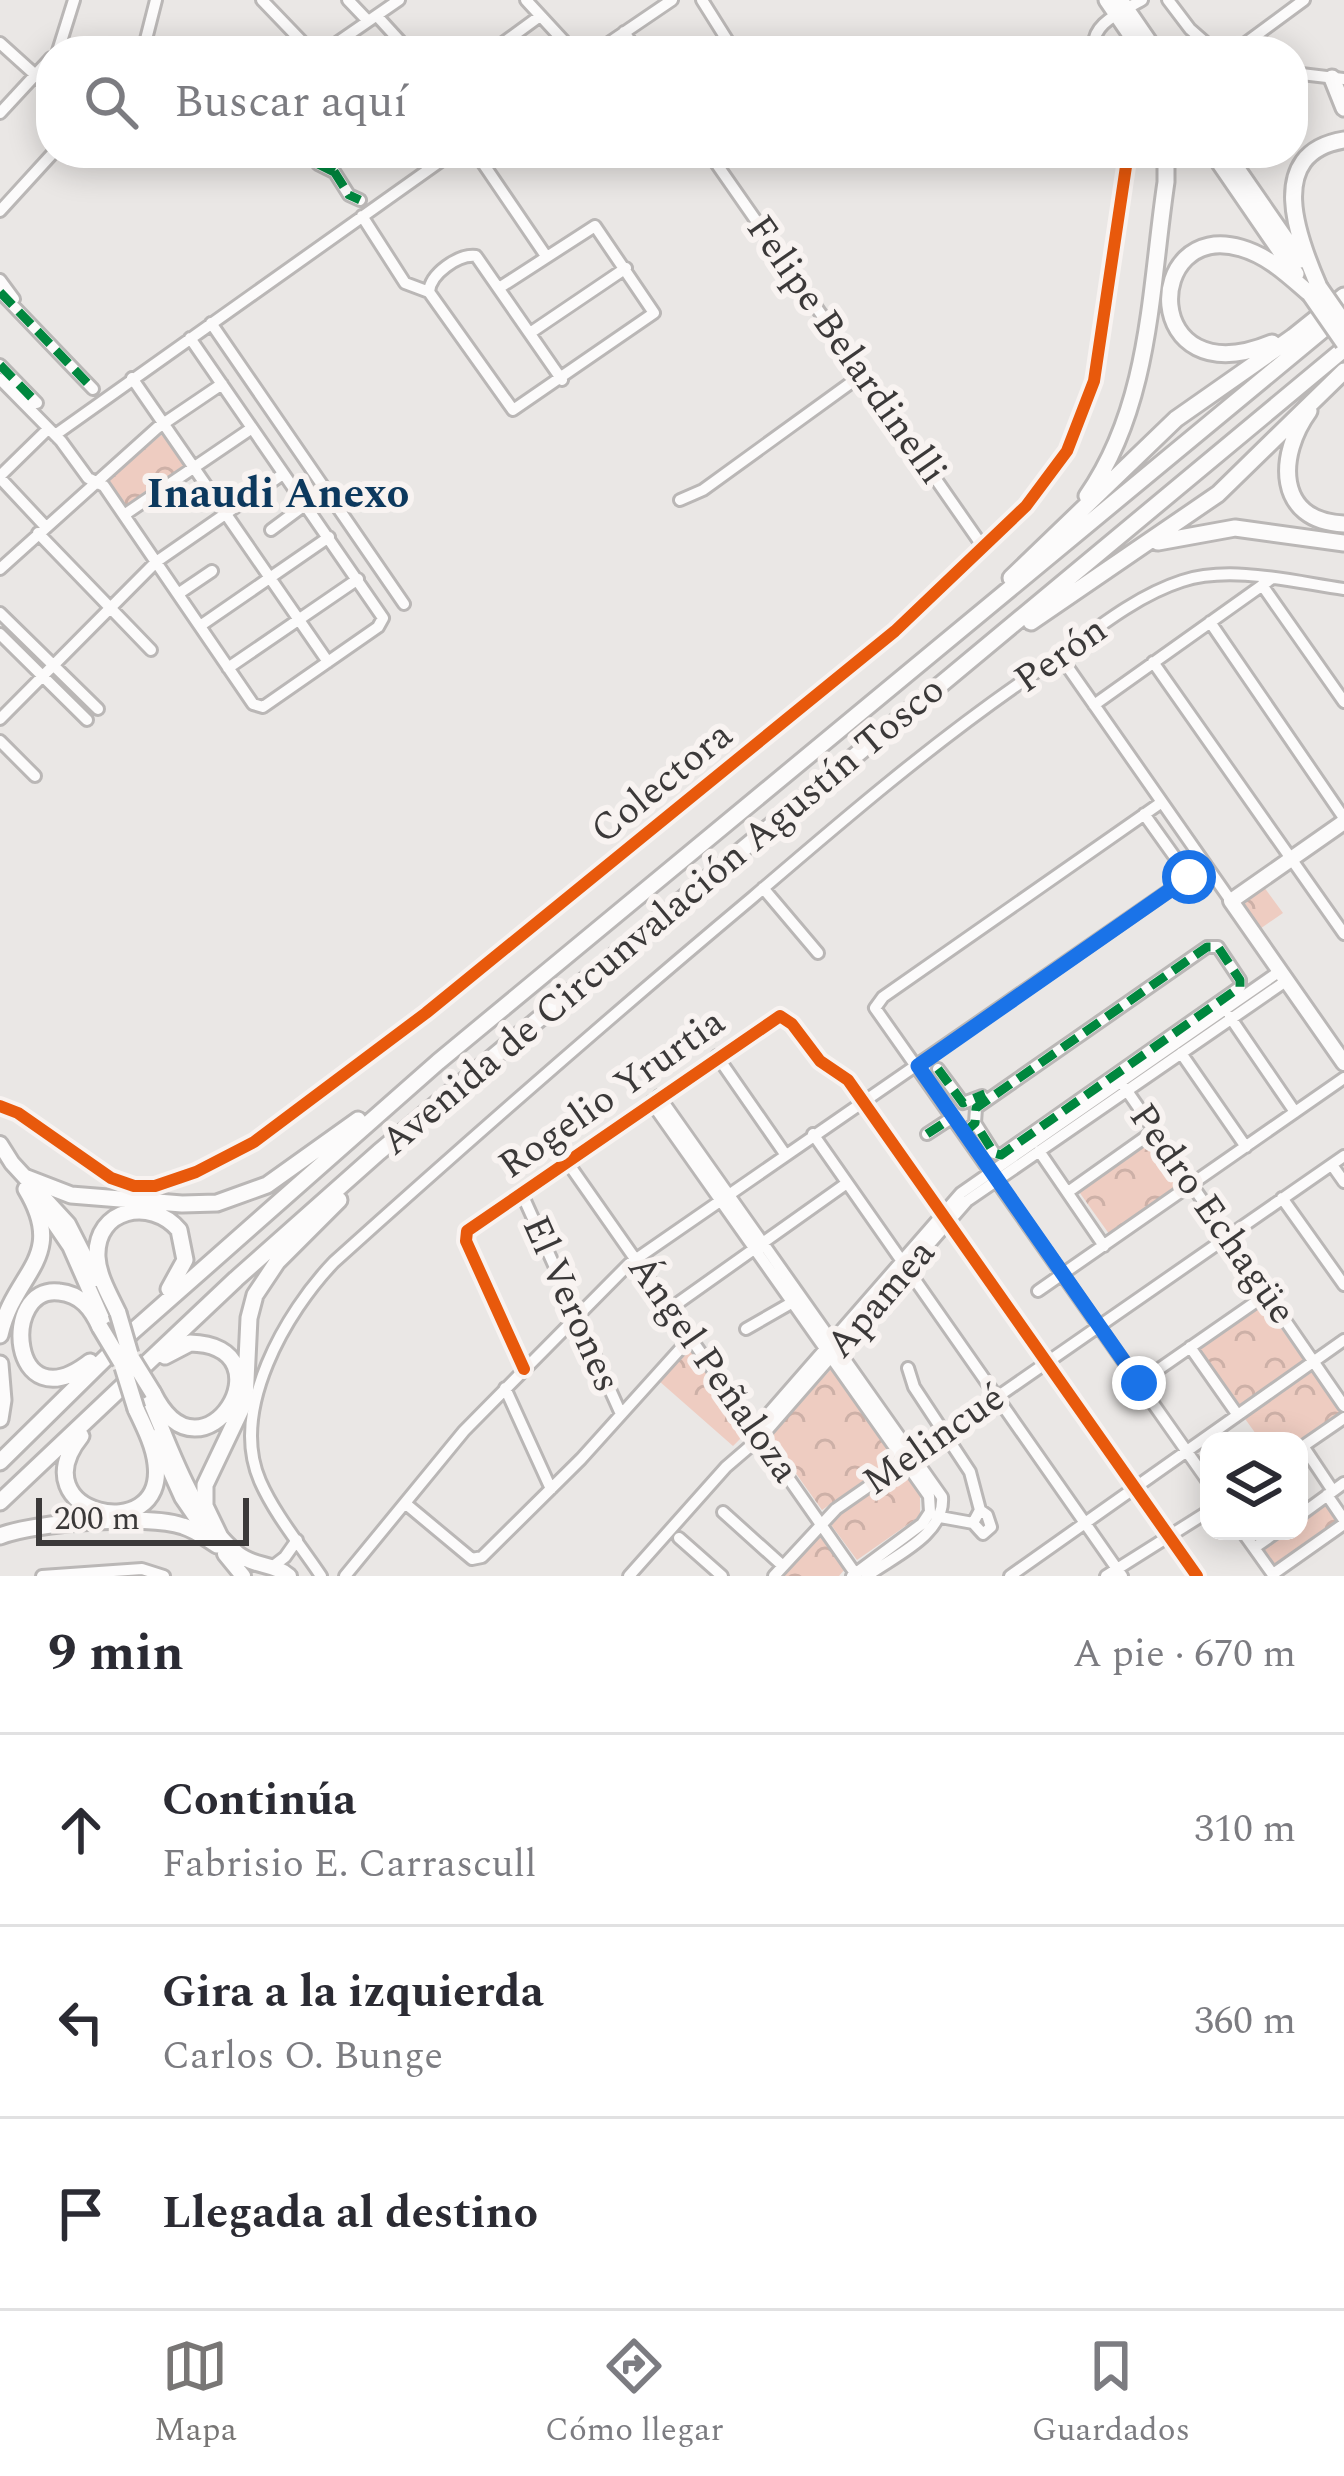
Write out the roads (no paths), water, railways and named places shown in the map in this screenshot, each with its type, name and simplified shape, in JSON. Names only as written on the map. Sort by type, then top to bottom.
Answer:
[{"type":"highway","points":[[1107,0],[1126,6],[1145,36]]},
{"type":"highway","points":[[1126,6],[1137,36]]},
{"type":"highway","points":[[1338,78],[1344,108]]},
{"type":"highway","points":[[1308,160],[1324,145],[1344,140]]},
{"type":"highway","points":[[1057,536],[1107,465],[1134,398],[1166,168]]},
{"type":"highway","points":[[1224,168],[1344,323]]},
{"type":"highway","points":[[1236,168],[1315,291],[1344,346]]},
{"type":"highway","points":[[1304,168],[1294,190],[1299,239],[1315,291]]},
{"type":"highway","points":[[1315,291],[1262,256],[1220,245],[1195,252],[1182,262],[1170,285],[1168,309],[1187,342],[1222,355],[1272,343],[1333,310]]},
{"type":"highway","points":[[853,721],[1057,536],[1176,419],[1333,310],[1344,294]]},
{"type":"highway","name":"Avenida de Circunvalación Agustín Tosco","points":[[0,1462],[128,1352],[438,1062],[853,721],[1333,310]]},
{"type":"highway","name":"Avenida de Circunvalación Agustín Tosco","points":[[0,1502],[288,1232],[483,1064],[1344,346]]},
{"type":"highway","points":[[958,670],[1231,483],[1344,372]]},
{"type":"highway","points":[[1344,372],[1298,428],[1286,465],[1288,487],[1300,506],[1316,518],[1344,524]]},
{"type":"highway","points":[[1133,552],[1172,538],[1234,528],[1344,543]]},
{"type":"highway","points":[[26,1183],[71,1195],[196,1205],[239,1198],[276,1180],[438,1062]]},
{"type":"highway","points":[[218,1540],[205,1506],[205,1485],[245,1401],[249,1318],[261,1284],[312,1226],[483,1064]]},
{"type":"highway","points":[[0,1335],[43,1238],[41,1215],[26,1183]]},
{"type":"highway","points":[[109,1320],[83,1301],[62,1292],[46,1292],[17,1312],[10,1342],[22,1365],[36,1375],[52,1378],[128,1352],[185,1261],[179,1230],[154,1210],[122,1214],[108,1225],[99,1242],[98,1265],[109,1320],[128,1352],[145,1401],[155,1459],[152,1487],[131,1510],[94,1511],[70,1489],[67,1461],[73,1445],[119,1388],[175,1348],[190,1342],[223,1352],[238,1378],[231,1409],[221,1419],[201,1426],[180,1424],[145,1401]]},
{"type":"highway","points":[[0,1364],[0,1419]]},
{"type":"highway","points":[[0,1536],[53,1524],[166,1522],[218,1540]]},
{"type":"main road","points":[[1344,820],[1231,901],[1344,1064]]},
{"type":"main road","points":[[0,1144],[26,1183]]},
{"type":"main road","points":[[0,1164],[68,1224],[109,1320]]},
{"type":"main road","points":[[145,1401],[191,1494],[243,1576]]},
{"type":"main road","points":[[218,1540],[245,1560],[288,1575]]},
{"type":"main road","points":[[254,1576],[270,1568]]},
{"type":"street","points":[[63,36],[74,0]]},
{"type":"street","points":[[147,36],[156,0]]},
{"type":"street","points":[[262,0],[297,36]]},
{"type":"street","points":[[348,0],[392,36]]},
{"type":"street","points":[[348,36],[400,0]]},
{"type":"street","points":[[526,0],[559,36]]},
{"type":"street","points":[[618,36],[671,0]]},
{"type":"street","points":[[701,0],[724,36]]},
{"type":"street","points":[[1168,0],[1199,36]]},
{"type":"street","points":[[1255,36],[1304,0]]},
{"type":"street","points":[[1094,36],[1126,6]]},
{"type":"street","points":[[513,36],[540,16]]},
{"type":"street","points":[[624,32],[627,36]]},
{"type":"street","points":[[0,43],[35,75],[0,113]]},
{"type":"street","points":[[1308,75],[1338,78]]},
{"type":"street","points":[[0,211],[39,168]]},
{"type":"street","points":[[332,168],[356,190],[406,283],[429,292],[513,410],[654,313],[595,226],[499,288]]},
{"type":"street","points":[[151,650],[0,477],[51,432],[431,168]]},
{"type":"street","points":[[486,168],[546,256]]},
{"type":"street","name":"Felipe Belardinelli","points":[[719,168],[983,547]]},
{"type":"street","name":"Colectora","points":[[4,1112],[111,1178],[134,1186],[181,1178],[254,1142],[426,1013],[863,658],[1042,488],[1067,451],[1084,414],[1099,354],[1126,168]]},
{"type":"street","points":[[429,292],[433,278],[472,254],[562,380]]},
{"type":"street","points":[[530,333],[626,268]]},
{"type":"street","points":[[0,280],[41,335]]},
{"type":"street","points":[[0,292],[93,389]]},
{"type":"street","points":[[212,323],[404,604]]},
{"type":"street","points":[[0,380],[94,483],[104,486],[258,707],[382,622],[382,614],[190,338]]},
{"type":"street","points":[[0,365],[37,404]]},
{"type":"street","points":[[680,500],[703,490],[863,374]]},
{"type":"street","points":[[132,378],[328,662]]},
{"type":"street","points":[[0,569],[164,423],[222,384]]},
{"type":"street","points":[[124,515],[252,428]]},
{"type":"street","points":[[0,719],[156,562],[283,474]]},
{"type":"street","points":[[272,530],[306,505]]},
{"type":"street","points":[[200,626],[329,537]]},
{"type":"street","points":[[178,594],[212,571]]},
{"type":"street","name":"Perón","points":[[321,1576],[260,1482],[251,1432],[272,1352],[304,1296],[334,1262],[535,1081],[905,769],[1060,656],[1168,586],[1207,576],[1344,590]]},
{"type":"street","points":[[228,668],[358,579]]},
{"type":"street","points":[[1094,704],[1266,582],[1344,702]]},
{"type":"street","points":[[0,613],[98,709]]},
{"type":"street","points":[[1210,622],[1344,820]]},
{"type":"street","points":[[0,634],[87,720]]},
{"type":"street","points":[[1060,656],[1231,901]]},
{"type":"street","points":[[1153,662],[1344,934]]},
{"type":"street","points":[[0,741],[35,776]]},
{"type":"street","points":[[1162,802],[876,1004],[877,1014],[1200,1470]]},
{"type":"street","points":[[1144,814],[1189,877]]},
{"type":"street","points":[[345,1576],[434,1464],[574,1316],[636,1258],[1206,865]]},
{"type":"street","points":[[763,888],[818,953]]},
{"type":"street","points":[[964,1133],[974,1123],[976,1108],[1207,946],[1218,947],[1240,980],[1240,987],[1001,1155],[994,1153],[974,1123]]},
{"type":"street","name":"Apamea","points":[[629,1576],[945,1218],[994,1176],[1283,976]]},
{"type":"street","points":[[938,1069],[958,1099],[976,1100],[1124,996]]},
{"type":"street","points":[[1228,1014],[1295,1112]]},
{"type":"street","name":"Apamea","points":[[994,1176],[1040,1150],[1124,1086],[1181,1053],[1228,1014]]},
{"type":"street","name":"Rogelio Yrurtia","points":[[524,1369],[466,1241],[472,1227],[772,1018],[787,1019],[820,1061],[842,1075],[862,1100]]},
{"type":"street","points":[[1181,1053],[1246,1147]]},
{"type":"street","points":[[717,1056],[784,1154]]},
{"type":"street","points":[[1038,1292],[1344,1078]]},
{"type":"street","name":"Pedro Echagüe","points":[[1124,1086],[1344,1406]]},
{"type":"street","points":[[655,1099],[909,1458],[937,1514],[928,1533],[858,1575]]},
{"type":"street","points":[[927,1134],[958,1099]]},
{"type":"street","points":[[862,1100],[1197,1576]]},
{"type":"street","points":[[1067,1192],[1154,1131]]},
{"type":"street","points":[[813,1135],[1085,1523],[1115,1574],[1200,1517]]},
{"type":"street","points":[[1040,1150],[1104,1246]]},
{"type":"street","name":"Melincué","points":[[778,1571],[820,1523],[1344,1156]]},
{"type":"street","name":"Ángel Peñaloza","points":[[568,1163],[858,1575]]},
{"type":"street","points":[[1332,1165],[1344,1182]]},
{"type":"street","points":[[671,1309],[847,1183]]},
{"type":"street","name":"El Verones","points":[[522,1194],[621,1414]]},
{"type":"street","points":[[1282,1198],[1344,1286]]},
{"type":"street","points":[[759,1245],[793,1302],[832,1348]]},
{"type":"street","points":[[1139,1383],[1267,1294]]},
{"type":"street","points":[[746,1329],[793,1302]]},
{"type":"street","points":[[406,1504],[472,1559],[482,1557],[551,1490],[692,1337]]},
{"type":"street","points":[[1010,1576],[1344,1340]]},
{"type":"street","points":[[1190,1347],[1237,1414]]},
{"type":"street","points":[[908,1368],[914,1387],[970,1472],[980,1510],[989,1520],[989,1532],[979,1533],[973,1523],[937,1514]]},
{"type":"street","points":[[506,1388],[551,1490]]},
{"type":"street","points":[[1308,1443],[1344,1418]]},
{"type":"street","points":[[1249,1540],[1274,1575],[1344,1522],[1334,1490],[1308,1457]]},
{"type":"street","points":[[1308,1509],[1334,1490]]},
{"type":"street","points":[[973,1523],[980,1510]]},
{"type":"street","points":[[723,1512],[778,1571]]},
{"type":"street","points":[[680,1538],[722,1576]]},
{"type":"street","points":[[288,1575],[285,1565],[297,1540]]},
{"type":"street","points":[[1254,1548],[1265,1540]]},
{"type":"street","points":[[270,1568],[290,1552]]},
{"type":"street","points":[[42,1576],[150,1570],[164,1576]]},
{"type":"district","name":"Inaudi Anexo","points":[[278,494]]}]
